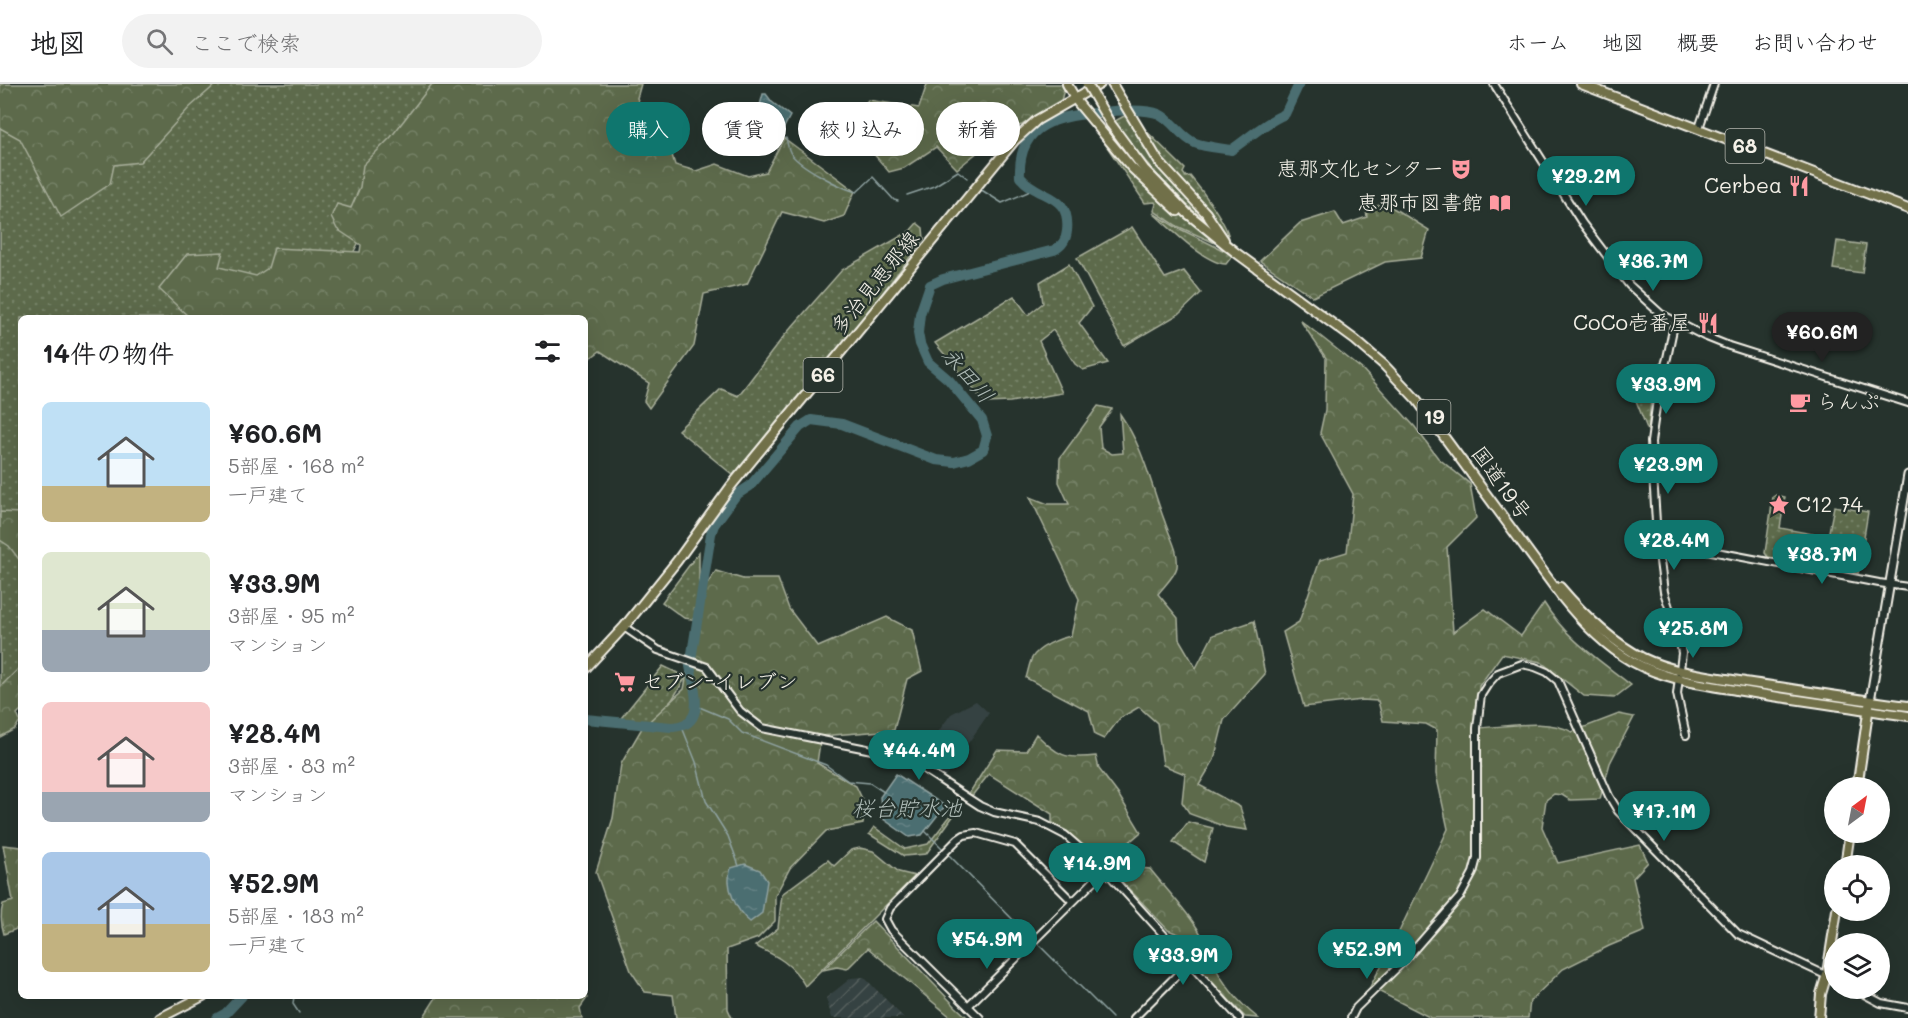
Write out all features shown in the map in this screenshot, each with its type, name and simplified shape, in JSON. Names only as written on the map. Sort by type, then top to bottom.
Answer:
[{"type":"main road","points":[[1067,84],[1084,110],[1151,188],[1191,221],[1213,235]]},
{"type":"main road","name":"国道19号","points":[[1089,84],[1128,150],[1158,186],[1186,213],[1356,338],[1398,374],[1435,417],[1549,574],[1564,592],[1624,646],[1643,658],[1680,671],[1908,706]]},
{"type":"main road","name":"多治見恵那線","points":[[588,666],[624,627],[677,561],[731,486],[1015,140],[1028,126],[1100,84]]},
{"type":"main road","points":[[1112,84],[1159,162],[1206,213],[1224,240]]},
{"type":"main road","name":"68","points":[[1581,84],[1908,209]]},
{"type":"main road","name":"国道19号","points":[[1111,122],[1169,193],[1236,251]]},
{"type":"main road","name":"国道19号","points":[[1255,264],[1355,340],[1384,365],[1417,400],[1560,596],[1580,620],[1629,660],[1661,675],[1679,680],[1803,702],[1908,716]]},
{"type":"main road","points":[[1859,777],[1908,476]]},
{"type":"main road","points":[[1819,1018],[1821,994],[1824,989]]},
{"type":"main road","points":[[160,1018],[197,999]]},
{"type":"street","points":[[1494,84],[1549,174],[1601,251],[1629,285],[1661,314],[1729,346],[1908,403]]},
{"type":"street","points":[[1699,128],[1714,84]]},
{"type":"street","points":[[1675,320],[1659,386],[1651,442],[1657,538],[1664,592],[1682,653],[1678,700],[1686,735]]},
{"type":"street","points":[[1660,552],[1706,550],[1908,587]]},
{"type":"street","points":[[624,627],[657,650],[707,667],[740,711],[762,728],[877,751],[904,759],[916,764],[980,806],[1050,826],[1077,844],[1104,870],[1239,1018]]},
{"type":"street","points":[[1351,1018],[1356,1008],[1405,960],[1467,886],[1477,858],[1477,728],[1481,695],[1498,672],[1522,664],[1547,672],[1558,681],[1609,796],[1618,811],[1715,912],[1743,938],[1824,973]]},
{"type":"street","points":[[980,1018],[891,930],[885,919],[890,908],[958,839],[971,833],[1011,842],[1019,847],[1072,901]]},
{"type":"street","points":[[968,1006],[1104,870]]},
{"type":"street","points":[[1134,1018],[1189,963]]},
{"type":"street","points":[[1874,999],[1881,1003],[1908,1008]]},
{"type":"shaded area","points":[[976,701],[989,713],[942,781],[915,764],[951,714]]},
{"type":"shaded area","points":[[864,977],[904,1018],[832,1018],[826,998],[851,978]]},
{"type":"green space","points":[[0,84],[216,84],[189,108],[140,162],[114,165],[110,184],[61,217],[20,139],[0,128]]},
{"type":"green space","points":[[184,84],[443,84],[351,257],[362,315],[18,315],[18,712],[0,732],[0,92]]},
{"type":"green space","points":[[432,84],[641,84],[637,98],[639,102],[606,102],[606,156],[672,156],[675,165],[696,171],[717,164],[748,176],[766,172],[774,156],[786,156],[786,139],[798,148],[798,156],[808,156],[855,191],[844,216],[824,223],[782,212],[747,284],[704,294],[694,346],[649,408],[644,401],[649,383],[600,351],[588,360],[588,315],[187,315],[159,289],[187,254],[223,252],[219,267],[256,276],[268,268],[274,248],[360,252],[361,245],[337,229],[331,217],[337,204],[351,208],[360,187],[363,165],[391,137]]},
{"type":"green space","points":[[927,84],[1061,84],[1064,89],[1061,101],[1020,126],[1020,102],[936,102],[936,147],[924,155],[924,102],[921,102]]},
{"type":"green space","points":[[1126,115],[1213,228],[1172,191],[1136,151],[1115,121]]},
{"type":"green space","points":[[1133,118],[1185,169],[1183,173],[1186,177],[1190,176],[1219,216],[1229,240],[1167,168]]},
{"type":"green space","points":[[1091,123],[1165,203],[1224,247],[1177,226],[1154,211],[1155,202],[1145,203]]},
{"type":"green space","points":[[876,156],[922,156],[904,168],[889,172]]},
{"type":"green space","points":[[945,156],[973,156],[957,169]]},
{"type":"green space","points":[[1385,203],[1429,230],[1421,258],[1385,262],[1313,297],[1260,261],[1300,223],[1335,212],[1343,225],[1367,217],[1366,210]]},
{"type":"green space","points":[[1153,213],[1233,255],[1226,264],[1208,258]]},
{"type":"green space","points":[[917,223],[923,228],[924,239],[814,382],[733,475],[678,430],[721,389],[738,396],[784,336],[842,270],[910,231]]},
{"type":"green space","points":[[1132,227],[1165,278],[1184,271],[1201,293],[1179,314],[1124,346],[1077,258]]},
{"type":"green space","points":[[1837,241],[1866,245],[1862,273],[1833,269]]},
{"type":"green space","points":[[1069,264],[1092,307],[1079,323],[1108,363],[1083,370],[1075,364],[1053,330],[1039,341],[1062,393],[1010,402],[985,403],[935,343],[1014,296],[1028,315],[1043,303],[1040,282]]},
{"type":"green space","points":[[1300,320],[1363,370],[1415,427],[1438,458],[1470,484],[1476,518],[1447,547],[1453,632],[1485,609],[1521,636],[1544,603],[1572,638],[1631,685],[1614,698],[1584,696],[1541,662],[1502,654],[1479,686],[1478,728],[1539,724],[1551,725],[1572,732],[1619,714],[1634,717],[1610,763],[1600,799],[1570,800],[1562,795],[1554,794],[1546,800],[1542,827],[1558,863],[1640,845],[1648,862],[1633,878],[1645,931],[1563,969],[1530,1001],[1528,1018],[1431,1018],[1370,987],[1448,829],[1436,774],[1437,730],[1426,724],[1383,721],[1378,701],[1362,700],[1304,707],[1283,632],[1299,622],[1320,560],[1347,552],[1353,494],[1320,433],[1325,410],[1326,358]]},
{"type":"green space","points":[[1629,383],[1652,389],[1648,431]]},
{"type":"green space","points":[[1098,406],[1112,409],[1099,427],[1101,448],[1112,454],[1123,453],[1120,414],[1146,467],[1177,555],[1177,567],[1174,574],[1158,594],[1178,618],[1179,639],[1196,668],[1213,635],[1254,621],[1265,674],[1224,720],[1214,760],[1199,785],[1240,807],[1247,830],[1226,827],[1190,814],[1182,802],[1185,774],[1163,765],[1157,723],[1139,707],[1120,718],[1104,739],[1095,735],[1089,711],[1026,678],[1031,660],[1039,650],[1071,636],[1079,599],[1030,497],[1048,504],[1069,504],[1059,482],[1060,458]]},
{"type":"green space","points":[[1776,495],[1785,497],[1780,528],[1828,537],[1834,506],[1868,512],[1858,574],[1845,569],[1768,557],[1765,553],[1773,497]]},
{"type":"green space","points":[[0,512],[18,513],[18,558],[9,546],[0,540]]},
{"type":"green space","points":[[699,552],[699,620],[684,618],[662,602]]},
{"type":"green space","points":[[716,571],[743,579],[778,579],[789,609],[818,647],[887,617],[912,630],[922,671],[907,679],[894,730],[821,736],[817,763],[856,786],[865,805],[863,824],[826,831],[790,868],[775,896],[775,921],[758,938],[727,949],[728,1009],[732,1018],[676,1018],[673,995],[645,992],[631,971],[596,872],[613,818],[621,764],[642,728],[684,689],[702,592]]},
{"type":"green space","points":[[663,666],[686,677],[656,726],[618,722]]},
{"type":"green space","points":[[18,669],[18,724],[15,729],[0,737],[0,687]]},
{"type":"green space","points":[[1036,734],[1062,754],[1076,757],[1096,756],[1099,769],[1118,794],[1141,832],[1126,845],[1139,868],[1150,869],[1194,923],[1216,969],[1226,984],[1244,1006],[1258,1018],[1245,1017],[1194,963],[1195,948],[1181,935],[1168,930],[1099,860],[1052,822],[1052,814],[989,774],[971,797],[968,795],[997,750],[1026,751]]},
{"type":"green space","points":[[959,808],[926,854],[904,856],[869,834],[874,827],[905,849],[928,844]]},
{"type":"green space","points":[[1188,822],[1213,828],[1204,862],[1173,842]]},
{"type":"green space","points":[[3,845],[18,847],[18,928],[4,934],[1,919],[3,904],[13,901]]},
{"type":"green space","points":[[860,848],[873,851],[899,872],[915,876],[805,986],[784,962],[755,946],[778,928],[782,894],[828,860],[834,866],[851,850]]},
{"type":"green space","points":[[873,921],[968,1018],[952,1018],[868,948],[847,969],[837,967],[823,970]]},
{"type":"green space","points":[[435,999],[586,999],[580,1008],[582,1018],[423,1018]]},
{"type":"water","points":[[763,94],[766,94],[772,102],[761,102]]},
{"type":"water","name":"桜台貯水池","points":[[896,774],[945,806],[922,835],[909,837],[882,818],[880,797]]},
{"type":"water","points":[[745,864],[760,870],[767,881],[762,913],[750,922],[736,905],[729,882],[731,868]]},
{"type":"waterway","name":"永田川","points":[[588,719],[671,727],[690,721],[696,705],[690,666],[714,525],[736,495],[750,486],[800,427],[811,420],[842,424],[936,460],[954,462],[969,458],[983,450],[987,436],[982,420],[949,380],[928,362],[918,333],[920,314],[930,285],[943,279],[1054,250],[1063,243],[1067,231],[1064,209],[1059,203],[1036,190],[1020,177],[1021,158],[1026,144],[1034,133],[1044,125],[1072,116],[1124,110],[1154,112],[1168,120],[1185,137],[1195,143],[1231,150],[1285,114],[1299,84]]},
{"type":"waterway","points":[[786,138],[789,150],[794,157],[820,176],[857,192],[873,177],[894,200],[898,201]]},
{"type":"waterway","points":[[907,195],[934,186],[958,171],[967,178]]},
{"type":"waterway","points":[[980,189],[1002,203],[1028,192],[1031,187]]},
{"type":"waterway","points":[[697,706],[728,719],[742,733],[826,765],[848,781],[870,783],[884,792]]},
{"type":"waterway","points":[[682,727],[696,762],[706,801],[728,836],[739,866]]},
{"type":"waterway","points":[[925,831],[944,850]]},
{"type":"waterway","points":[[947,853],[1032,939]]},
{"type":"waterway","points":[[1036,942],[1112,1018]]},
{"type":"waterway","name":"永田川","points":[[217,1018],[226,1013],[239,999]]},
{"type":"waterway","points":[[294,999],[293,1004],[299,1013]]},
{"type":"place","name":"恵那文化センター","points":[[1461,169]]},
{"type":"place","name":"Cerbea","points":[[1799,186]]},
{"type":"place","name":"恵那市図書館","points":[[1500,203]]},
{"type":"place","name":"CoCo壱番屋","points":[[1708,323]]},
{"type":"place","name":"らんぷ","points":[[1800,402]]},
{"type":"place","name":"C12 74","points":[[1779,505]]},
{"type":"place","name":"セブン-イレブン","points":[[625,682]]}]
